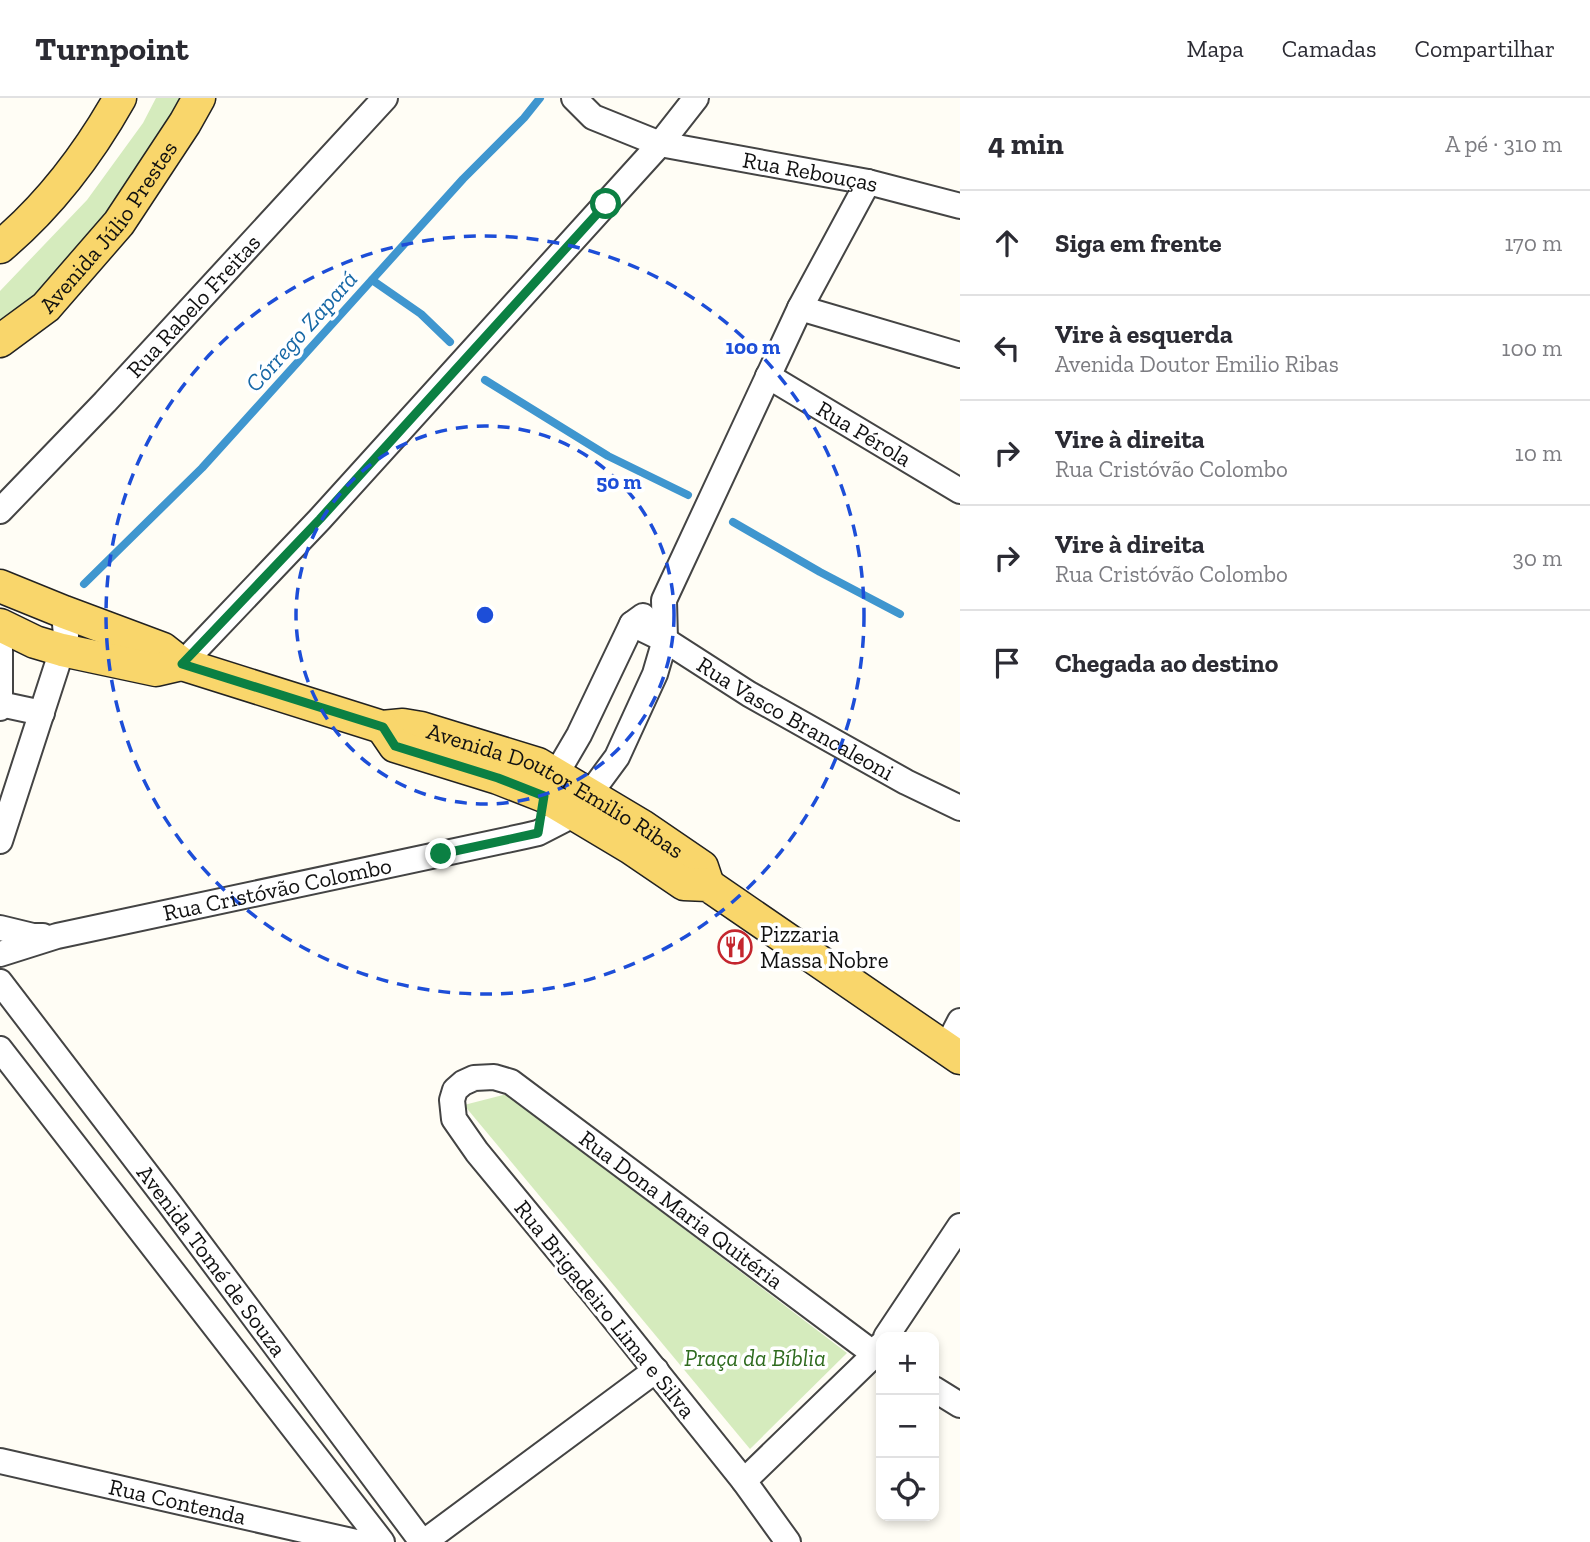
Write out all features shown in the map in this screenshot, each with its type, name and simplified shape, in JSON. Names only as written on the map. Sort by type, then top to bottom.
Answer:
[{"type":"main road","points":[[0,247],[63,184],[104,126],[120,98]]},
{"type":"main road","name":"Avenida Júlio Prestes","points":[[0,341],[46,307],[119,223],[199,98]]},
{"type":"main road","name":"Avenida Doutor Emilio Ribas","points":[[0,586],[163,649],[182,664],[383,727],[395,746],[498,778],[550,785],[582,804],[631,848],[684,884],[708,885],[955,1043]]},
{"type":"main road","name":"Avenida Doutor Emilio Ribas","points":[[0,624],[35,642],[62,650],[156,670],[182,664]]},
{"type":"street","name":"Rua Rabelo Freitas","points":[[0,511],[105,402],[385,98]]},
{"type":"street","name":"Rua Rebouças","points":[[575,98],[593,117],[660,144],[869,182],[960,206]]},
{"type":"street","points":[[182,664],[320,519],[660,144],[696,98]]},
{"type":"street","points":[[582,804],[617,757],[655,674],[665,640],[664,600],[800,309],[869,182]]},
{"type":"street","points":[[800,309],[960,355]]},
{"type":"street","name":"Rua Pérola","points":[[768,376],[960,491]]},
{"type":"street","points":[[538,833],[550,785],[579,735],[632,624],[664,600]]},
{"type":"street","points":[[0,624],[17,613],[54,608],[66,636],[0,841]]},
{"type":"street","name":"Rua Vasco Brancaleoni","points":[[632,624],[665,640],[749,694],[906,782],[960,808]]},
{"type":"street","points":[[0,635],[0,706],[42,713]]},
{"type":"street","name":"Rua Cristóvão Colombo","points":[[0,954],[57,936],[538,833],[582,804]]},
{"type":"street","name":"Rua Cristóvão Colombo","points":[[0,928],[33,936],[57,936]]},
{"type":"street","name":"Avenida Tomé de Souza","points":[[0,982],[423,1542]]},
{"type":"street","name":"Avenida Tomé de Souza","points":[[0,1049],[382,1542]]},
{"type":"street","name":"Rua Dona Maria Quitéria","points":[[474,1077],[494,1077],[511,1083],[876,1345]]},
{"type":"street","name":"Rua Brigadeiro Lima e Silva","points":[[474,1077],[455,1090],[452,1100],[454,1119],[477,1152],[744,1481],[788,1542]]},
{"type":"street","points":[[892,1332],[960,1226]]},
{"type":"street","points":[[744,1481],[876,1354]]},
{"type":"street","points":[[423,1542],[656,1370]]},
{"type":"street","points":[[939,1392],[960,1405]]},
{"type":"street","name":"Rua Contenda","points":[[0,1461],[356,1542]]},
{"type":"green space","points":[[156,98],[184,98],[106,219],[0,333],[0,291],[87,200],[143,123]]},
{"type":"green space","name":"Praça da Bíblia","points":[[507,1094],[847,1353],[750,1449],[464,1105]]},
{"type":"waterway","name":"Córrego Zapará","points":[[84,584],[202,468],[463,179],[524,118],[540,98]]},
{"type":"waterway","points":[[372,280],[421,314],[450,342]]},
{"type":"waterway","points":[[485,380],[608,456],[688,495]]},
{"type":"waterway","points":[[733,522],[900,614]]},
{"type":"place","name":"Pizzaria Massa Nobre","points":[[735,947]]},
{"type":"route","points":[[441,854],[538,833],[544,796],[498,778],[395,746],[383,727],[182,664],[320,519],[606,204]]}]
